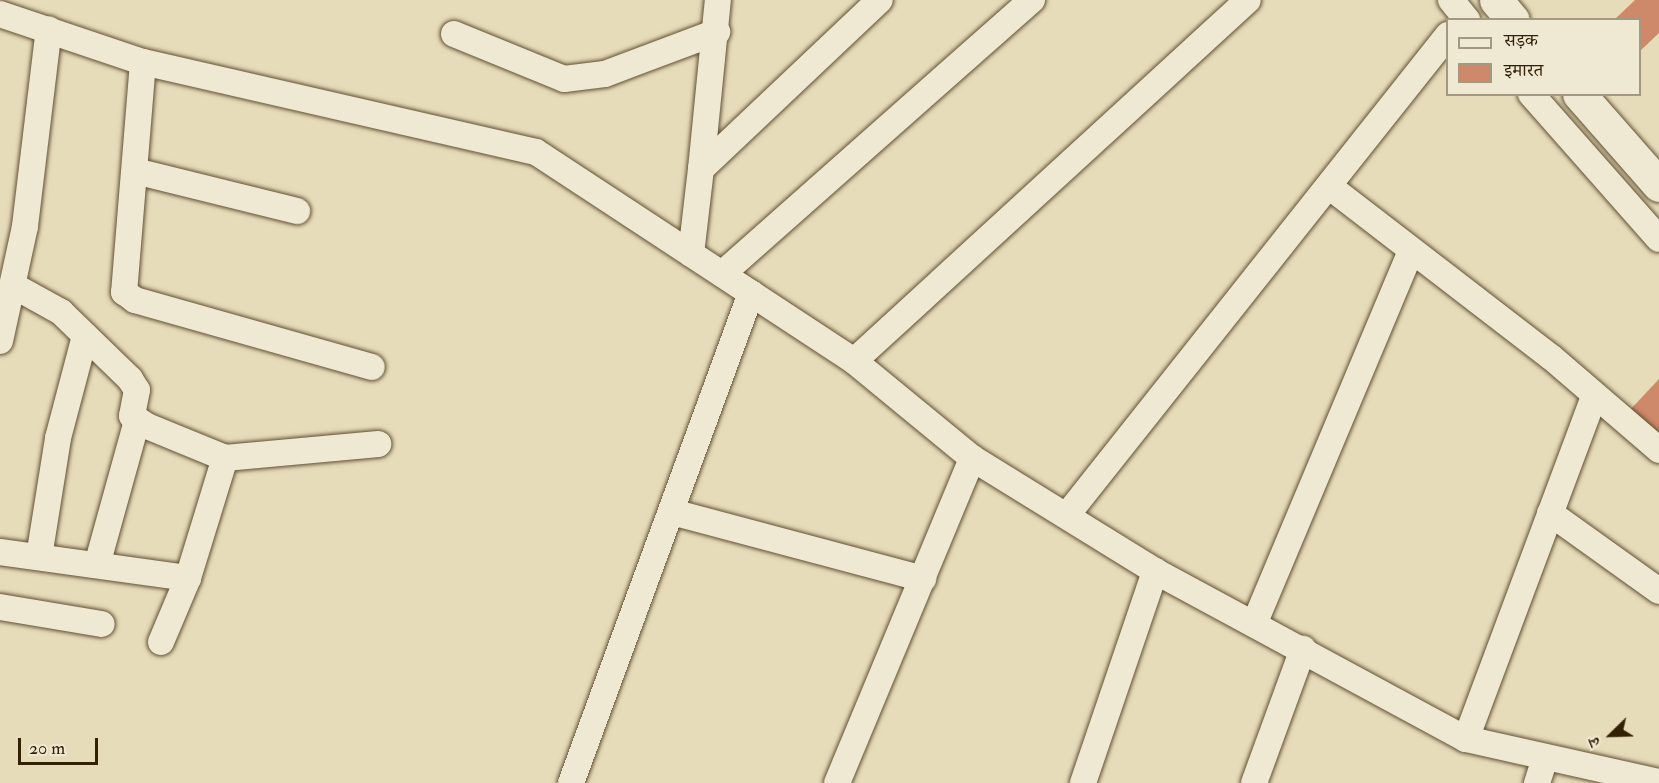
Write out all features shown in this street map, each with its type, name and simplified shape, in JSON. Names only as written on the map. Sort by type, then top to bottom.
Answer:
[{"type":"main road","points":[[1496,0],[1511,18]]},
{"type":"main road","points":[[1585,101],[1659,185]]},
{"type":"street","points":[[691,254],[717,33],[718,0]]},
{"type":"street","points":[[701,169],[880,0]]},
{"type":"street","points":[[722,274],[1032,0]]},
{"type":"street","points":[[854,361],[1248,0]]},
{"type":"street","points":[[0,14],[143,62],[536,152],[854,361],[972,458],[1155,571],[1255,622],[1466,739],[1545,759],[1659,782]]},
{"type":"street","points":[[0,341],[14,286],[50,29]]},
{"type":"street","points":[[454,34],[564,79],[605,74],[717,33]]},
{"type":"street","points":[[1067,515],[1330,187],[1446,38]]},
{"type":"street","points":[[143,62],[135,171],[121,280],[127,296],[372,367]]},
{"type":"street","points":[[1532,96],[1659,239]]},
{"type":"street","points":[[1585,101],[1659,162]]},
{"type":"street","points":[[135,171],[297,212]]},
{"type":"street","points":[[1330,187],[1410,254],[1551,357],[1594,397],[1659,450]]},
{"type":"street","points":[[1255,622],[1410,254]]},
{"type":"street","points":[[14,286],[61,312],[135,386],[131,411],[137,421],[225,458],[378,444]]},
{"type":"street","points":[[571,783],[751,292]]},
{"type":"street","points":[[39,557],[58,438],[85,336]]},
{"type":"street","points":[[1466,739],[1594,397]]},
{"type":"street","points":[[97,565],[137,421]]},
{"type":"street","points":[[161,642],[189,578],[225,458]]},
{"type":"street","points":[[837,783],[972,458]]},
{"type":"street","points":[[672,512],[923,579]]},
{"type":"street","points":[[1550,513],[1659,591]]},
{"type":"street","points":[[0,552],[189,578]]},
{"type":"street","points":[[1083,783],[1155,571]]},
{"type":"street","points":[[0,607],[102,624]]},
{"type":"street","points":[[1254,783],[1303,649]]},
{"type":"street","points":[[1537,783],[1545,759]]},
{"type":"building","points":[[1635,0],[1659,0],[1659,33],[1641,50],[1641,18],[1616,18]]},
{"type":"building","points":[[1659,379],[1659,434],[1641,452],[1614,427]]}]
